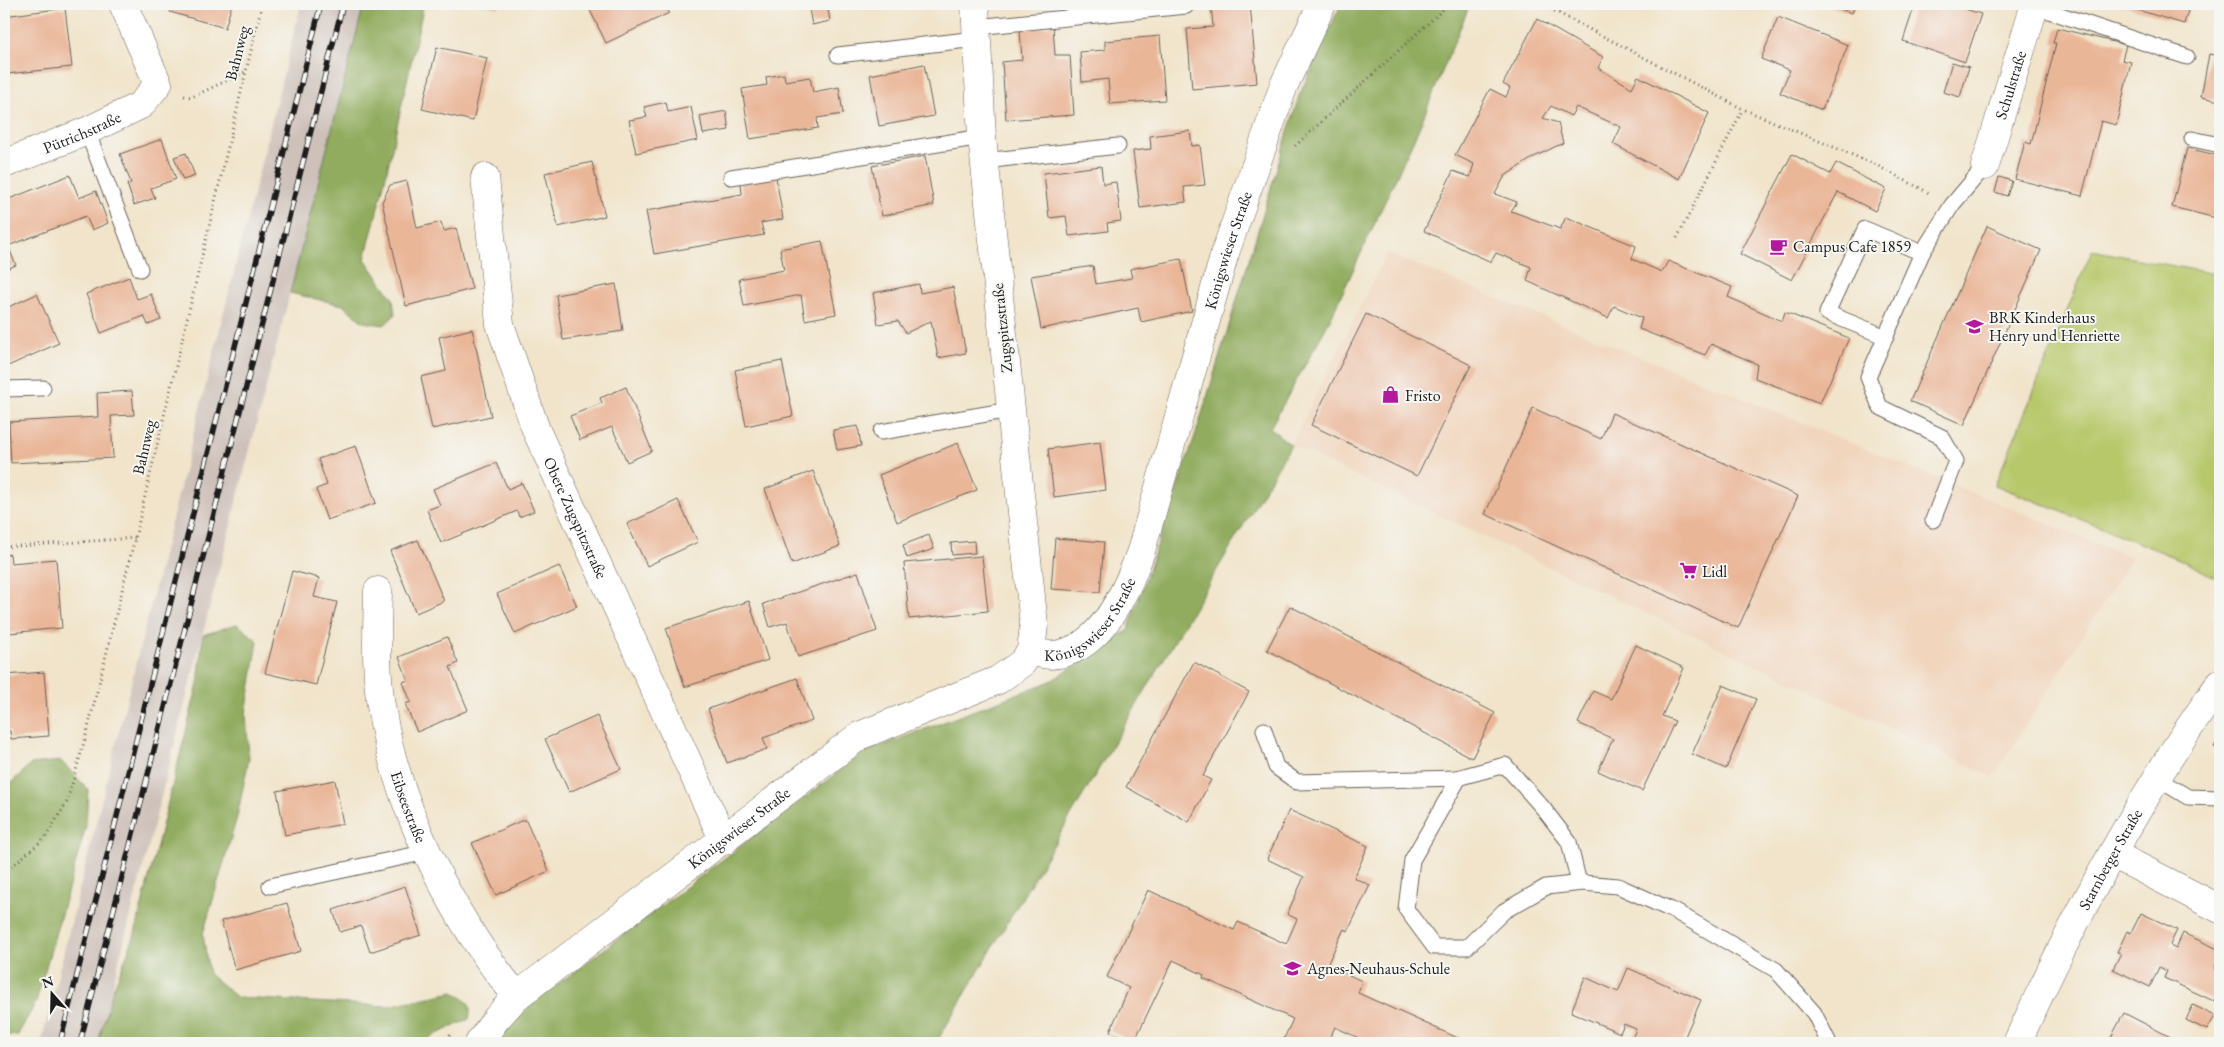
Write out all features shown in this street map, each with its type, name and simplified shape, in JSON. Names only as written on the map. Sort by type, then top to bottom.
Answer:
[{"type":"street","points":[[123,4],[158,84],[152,91]]},
{"type":"street","name":"Königswieser Straße","points":[[479,1043],[496,1019],[517,996],[724,841],[859,736],[998,680],[1022,663],[1031,651],[1049,655],[1071,651],[1093,635],[1114,612],[1130,584],[1141,551],[1225,253],[1284,85],[1322,4]]},
{"type":"street","name":"Schulstraße","points":[[1985,166],[2034,5]]},
{"type":"street","name":"Zugspitzstraße","points":[[976,23],[983,149],[1034,625],[1031,651]]},
{"type":"street","name":"Pütrichstraße","points":[[4,164],[87,131],[141,105],[152,91]]},
{"type":"street","name":"Obere Zugspitzstraße","points":[[484,177],[500,324],[536,430],[724,841]]},
{"type":"street","name":"Eibseestraße","points":[[378,591],[376,656],[382,712],[396,771],[427,852],[491,966],[517,996]]},
{"type":"street","name":"Starnberger Straße","points":[[2017,1043],[2054,962],[2113,854],[2156,778],[2220,683]]},
{"type":"street","points":[[2113,854],[2220,909]]},
{"type":"lane","points":[[2034,5],[2187,57]]},
{"type":"lane","points":[[838,55],[976,23],[1186,6]]},
{"type":"lane","points":[[87,131],[140,269]]},
{"type":"lane","points":[[2192,139],[2220,145]]},
{"type":"lane","points":[[731,177],[983,149],[1118,146]]},
{"type":"lane","points":[[1933,520],[1956,461],[1942,437],[1880,407],[1868,377],[1922,253],[1952,205],[1985,166]]},
{"type":"lane","points":[[1886,337],[1827,313],[1865,229],[1922,253]]},
{"type":"lane","points":[[4,389],[43,388]]},
{"type":"lane","points":[[881,432],[1010,410]]},
{"type":"lane","points":[[1264,730],[1276,766],[1297,782],[1457,778],[1505,766],[1543,808],[1569,842],[1579,883]]},
{"type":"lane","points":[[1457,778],[1459,778],[1412,860],[1406,910],[1434,947],[1466,947],[1504,911],[1546,886],[1579,883],[1618,886],[1676,912],[1776,970],[1814,1013],[1829,1043]]},
{"type":"lane","points":[[2156,778],[2188,797],[2220,798]]},
{"type":"lane","points":[[270,886],[427,852]]},
{"type":"path","name":"Bahnweg","points":[[4,873],[45,838],[67,802],[87,732],[135,538],[262,4]]},
{"type":"path","points":[[1290,151],[1448,4]]},
{"type":"path","points":[[1541,4],[1742,110],[1874,164],[1952,205]]},
{"type":"path","points":[[152,91],[192,96],[245,72]]},
{"type":"path","points":[[1677,238],[1742,110]]},
{"type":"path","points":[[4,547],[135,538]]},
{"type":"shaded area","points":[[301,4],[364,4],[98,1043],[41,1043]]},
{"type":"shaded area","points":[[1387,253],[2132,558],[1993,777],[1291,445]]},
{"type":"green space","points":[[364,4],[424,4],[385,180],[365,259],[393,299],[395,315],[384,325],[363,322],[343,305],[290,293]]},
{"type":"green space","points":[[1341,4],[1470,4],[1419,128],[1329,322],[1270,428],[1291,445],[936,1043],[496,1043],[517,1015],[865,752],[1051,681],[1128,630],[1197,430],[1299,96]]},
{"type":"green space","points":[[2092,250],[2220,275],[2220,580],[2179,559],[1995,485]]},
{"type":"green space","points":[[237,624],[258,641],[246,714],[249,758],[237,817],[203,934],[209,974],[238,998],[388,1006],[453,992],[462,997],[469,1005],[469,1019],[418,1043],[98,1043],[112,992],[134,937],[198,684],[203,635]]},
{"type":"green space","points":[[61,761],[88,789],[86,826],[36,1002],[18,1035],[4,1035],[4,790],[31,764]]},
{"type":"building","points":[[173,4],[232,4],[225,28],[170,12]]},
{"type":"building","points":[[481,4],[499,4],[498,8]]},
{"type":"building","points":[[587,4],[665,4],[669,13],[606,43]]},
{"type":"building","points":[[808,4],[827,4],[830,21],[812,25]]},
{"type":"building","points":[[1211,4],[1250,4],[1257,83],[1192,89],[1187,29],[1213,27]]},
{"type":"building","points":[[1824,4],[1856,4],[1852,13]]},
{"type":"building","points":[[1915,4],[1966,4],[1965,9],[1981,14],[1965,62],[1903,41]]},
{"type":"building","points":[[2118,4],[2190,4],[2184,24]]},
{"type":"building","points":[[65,8],[72,67],[7,74],[6,67],[4,67],[4,16]]},
{"type":"building","points":[[1778,17],[1848,45],[1822,110],[1780,93],[1790,70],[1761,59]]},
{"type":"building","points":[[1537,19],[1603,57],[1598,68],[1632,88],[1638,76],[1709,113],[1679,179],[1613,144],[1621,127],[1576,107],[1571,116],[1551,106],[1543,118],[1558,123],[1563,143],[1534,157],[1505,176],[1495,194],[1517,202],[1511,211],[1560,229],[1566,217],[1636,246],[1632,259],[1662,272],[1668,261],[1732,287],[1728,297],[1782,321],[1785,312],[1849,338],[1820,403],[1755,378],[1757,364],[1711,344],[1705,355],[1639,329],[1642,318],[1614,306],[1608,318],[1527,281],[1531,267],[1496,253],[1491,262],[1424,231],[1453,171],[1470,177],[1474,164],[1455,155],[1490,89],[1506,97],[1510,88],[1503,84]]},
{"type":"building","points":[[1053,26],[1055,55],[1070,55],[1074,115],[1006,120],[1002,62],[1022,60],[1020,29]]},
{"type":"building","points":[[2057,28],[2126,45],[2122,60],[2131,62],[2116,125],[2101,121],[2082,196],[2015,179],[2025,142],[2031,144],[2056,43],[2053,43]]},
{"type":"building","points":[[1160,36],[1165,100],[1110,104],[1108,79],[1082,82],[1080,52],[1105,50],[1105,41]]},
{"type":"building","points":[[437,47],[487,58],[473,121],[422,109]]},
{"type":"building","points":[[2209,54],[2220,56],[2220,101],[2201,97]]},
{"type":"building","points":[[1952,62],[1969,67],[1960,97],[1943,92]]},
{"type":"building","points":[[924,64],[934,116],[879,126],[870,75]]},
{"type":"building","points":[[784,74],[785,81],[810,77],[813,92],[839,87],[843,114],[817,118],[818,128],[750,139],[742,89],[767,85],[766,77]]},
{"type":"building","points":[[666,102],[668,112],[691,107],[698,140],[636,153],[629,120],[647,117],[644,107]]},
{"type":"building","points":[[726,111],[729,130],[703,134],[700,116]]},
{"type":"building","points":[[1190,131],[1192,146],[1200,145],[1205,185],[1184,187],[1186,202],[1140,208],[1133,151],[1151,149],[1150,136]]},
{"type":"building","points":[[162,139],[176,179],[151,188],[155,198],[134,205],[127,184],[131,183],[120,154]]},
{"type":"building","points":[[2187,148],[2220,156],[2220,219],[2172,207]]},
{"type":"building","points":[[186,153],[195,176],[183,180],[174,157]]},
{"type":"building","points":[[1792,154],[1830,174],[1836,163],[1886,189],[1875,211],[1838,192],[1792,280],[1740,254]]},
{"type":"building","points":[[925,156],[934,205],[882,216],[872,166]]},
{"type":"building","points":[[592,162],[605,216],[558,227],[545,173]]},
{"type":"building","points":[[1101,166],[1103,184],[1116,182],[1121,221],[1107,223],[1108,231],[1069,236],[1066,216],[1049,218],[1044,173]]},
{"type":"building","points":[[70,175],[79,198],[96,191],[108,223],[92,230],[86,216],[8,246],[16,265],[4,270],[4,201]]},
{"type":"building","points":[[776,177],[783,219],[761,223],[764,235],[654,254],[646,211],[742,194],[741,183]]},
{"type":"building","points":[[1999,177],[2012,181],[2007,196],[1995,192]]},
{"type":"building","points":[[407,181],[417,228],[441,222],[444,231],[456,228],[472,289],[406,306],[382,202],[390,185]]},
{"type":"building","name":"BRK Kinderhaus Henry und Henriette","points":[[1987,226],[2041,250],[1964,425],[1910,401]]},
{"type":"building","points":[[822,241],[836,314],[805,320],[801,295],[744,306],[739,279],[784,270],[780,249]]},
{"type":"building","points":[[1181,259],[1192,311],[1141,322],[1138,308],[1041,329],[1031,276],[1093,266],[1096,284],[1132,278],[1130,269]]},
{"type":"building","points":[[129,277],[137,299],[151,294],[161,320],[148,325],[144,316],[101,333],[86,294]]},
{"type":"building","points":[[616,284],[623,331],[563,340],[556,295]]},
{"type":"building","points":[[919,284],[920,293],[953,287],[966,353],[938,358],[931,321],[906,333],[898,321],[878,324],[873,293]]},
{"type":"building","points":[[37,294],[59,343],[8,366],[4,356],[4,309]]},
{"type":"building","name":"Fristo","points":[[1366,314],[1471,365],[1417,476],[1311,425]]},
{"type":"building","points":[[472,329],[491,416],[432,429],[421,377],[446,371],[439,337]]},
{"type":"building","points":[[782,361],[793,416],[746,426],[735,370]]},
{"type":"building","points":[[626,387],[652,451],[627,462],[612,427],[580,440],[570,416],[602,403],[600,398]]},
{"type":"building","points":[[132,391],[134,415],[111,416],[113,458],[11,463],[9,422],[98,417],[97,393]]},
{"type":"building","name":"Lidl","points":[[1533,408],[1601,439],[1612,413],[1798,496],[1738,628],[1485,514]]},
{"type":"building","points":[[858,426],[861,446],[837,450],[833,430]]},
{"type":"building","points":[[1100,442],[1106,490],[1054,497],[1048,449]]},
{"type":"building","points":[[958,443],[977,490],[897,522],[879,475]]},
{"type":"building","points":[[356,446],[376,503],[327,520],[316,489],[327,485],[318,459]]},
{"type":"building","points":[[496,463],[508,489],[522,483],[534,511],[519,517],[517,511],[441,543],[427,510],[440,505],[433,489]]},
{"type":"building","points":[[813,471],[840,546],[792,564],[765,489]]},
{"type":"building","points":[[678,500],[698,542],[647,566],[627,524]]},
{"type":"building","points":[[929,535],[934,549],[907,558],[903,545]]},
{"type":"building","points":[[1055,538],[1104,542],[1100,592],[1051,589]]},
{"type":"building","points":[[418,540],[444,601],[416,613],[390,551]]},
{"type":"building","points":[[974,541],[975,553],[952,555],[951,543]]},
{"type":"building","points":[[10,554],[11,563],[56,559],[62,628],[9,633],[7,610],[4,610],[4,555]]},
{"type":"building","points":[[982,556],[988,611],[909,619],[904,563]]},
{"type":"building","points":[[559,566],[577,606],[515,634],[497,594]]},
{"type":"building","points":[[292,571],[319,578],[314,597],[337,602],[316,685],[265,673]]},
{"type":"building","points":[[858,572],[877,631],[798,657],[787,622],[770,627],[763,604]]},
{"type":"building","points":[[749,601],[768,660],[685,687],[666,628]]},
{"type":"building","points":[[1290,606],[1495,713],[1472,758],[1267,650]]},
{"type":"building","points":[[447,637],[458,663],[450,667],[468,710],[417,732],[405,704],[411,702],[403,682],[408,680],[399,657]]},
{"type":"building","points":[[1636,645],[1684,668],[1662,716],[1675,721],[1642,791],[1598,771],[1613,739],[1578,723],[1593,691],[1611,699]]},
{"type":"building","points":[[4,661],[6,675],[44,672],[49,736],[11,739],[10,731],[4,731]]},
{"type":"building","points":[[1194,662],[1249,692],[1203,776],[1211,780],[1189,822],[1126,787]]},
{"type":"building","points":[[797,678],[812,721],[763,738],[767,749],[727,763],[708,709]]},
{"type":"building","points":[[1723,685],[1756,699],[1726,769],[1692,754]]},
{"type":"building","points":[[597,716],[621,769],[569,792],[545,739]]},
{"type":"building","points":[[2220,737],[2220,751],[2214,747]]},
{"type":"building","points":[[335,780],[343,824],[285,835],[277,791]]},
{"type":"building","points":[[1289,810],[1368,846],[1354,878],[1370,885],[1348,931],[1344,929],[1327,965],[1362,981],[1358,993],[1469,1043],[1369,1043],[1335,1027],[1327,1043],[1282,1043],[1293,1019],[1203,978],[1204,975],[1173,960],[1134,1042],[1110,1031],[1129,988],[1107,977],[1148,890],[1234,930],[1238,922],[1286,944],[1297,919],[1287,914],[1304,877],[1267,859]]},
{"type":"building","points":[[525,819],[549,871],[496,895],[472,843]]},
{"type":"building","points":[[405,886],[421,935],[370,952],[361,926],[340,932],[333,910]]},
{"type":"building","points":[[287,903],[301,951],[235,970],[221,921]]},
{"type":"building","points":[[2141,913],[2177,930],[2170,945],[2176,948],[2183,933],[2220,950],[2220,956],[2214,969],[2220,972],[2220,1004],[2164,978],[2167,971],[2159,967],[2150,987],[2113,969],[2121,953],[2117,952],[2127,931],[2131,933]]},
{"type":"building","points":[[1628,968],[1701,1000],[1682,1043],[1630,1043],[1636,1029],[1624,1024],[1620,1033],[1571,1012],[1585,977],[1618,992]]},
{"type":"building","points":[[2193,1005],[2215,1016],[2207,1030],[2186,1020]]},
{"type":"building","points":[[2124,1013],[2182,1043],[2108,1043]]},
{"type":"railway","points":[[60,1043],[321,4]]},
{"type":"railway","points":[[80,1043],[343,4]]},
{"type":"place","name":"Campus Cafe 1859","points":[[1779,246]]},
{"type":"place","name":"BRK Kinderhaus Henry und Henriette","points":[[1975,326]]},
{"type":"place","name":"Fristo","points":[[1391,395]]},
{"type":"place","name":"Lidl","points":[[1688,571]]},
{"type":"place","name":"Agnes-Neuhaus-Schule","points":[[1293,968]]}]
